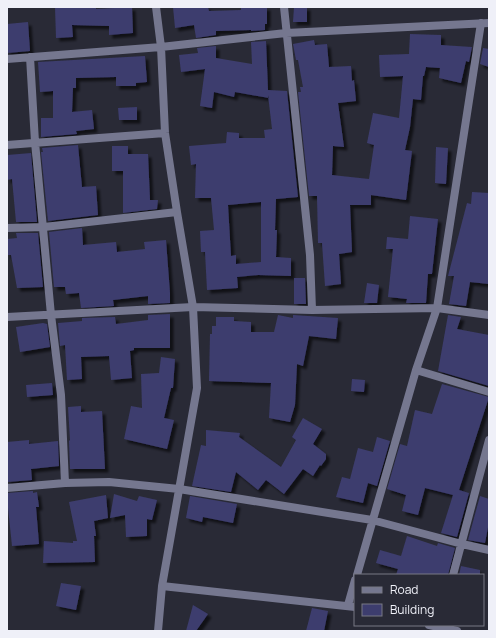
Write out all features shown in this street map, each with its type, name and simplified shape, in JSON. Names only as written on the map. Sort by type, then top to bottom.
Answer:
[{"type":"street","points":[[156,7],[161,47],[165,133],[193,307],[197,388],[162,586],[158,631]]},
{"type":"street","points":[[284,7],[310,255],[312,310]]},
{"type":"street","points":[[7,59],[161,47],[286,33],[485,23],[437,308],[416,370],[357,574]]},
{"type":"street","points":[[30,57],[51,315],[61,395],[65,483]]},
{"type":"street","points":[[7,144],[165,133]]},
{"type":"street","points":[[7,228],[44,226],[177,212]]},
{"type":"street","points":[[7,317],[193,307],[312,310],[437,308],[489,315]]},
{"type":"street","points":[[416,370],[489,392]]},
{"type":"street","points":[[453,574],[489,440]]},
{"type":"street","points":[[7,488],[65,483],[110,482],[179,489],[372,520],[489,550]]},
{"type":"street","points":[[162,586],[351,606],[354,586]]},
{"type":"street","points":[[439,626],[457,631]]},
{"type":"building","points":[[55,7],[96,9],[132,7],[133,33],[109,35],[109,26],[72,25],[73,37],[56,38]]},
{"type":"building","points":[[173,7],[208,7],[209,11],[241,10],[241,7],[267,7],[267,24],[265,24],[265,30],[216,31],[216,35],[196,38],[194,25],[175,28]]},
{"type":"building","points":[[294,7],[307,7],[307,22],[293,22]]},
{"type":"building","points":[[28,22],[30,51],[7,53],[7,24]]},
{"type":"building","points":[[410,34],[441,35],[441,45],[472,47],[469,62],[466,61],[461,83],[439,78],[440,68],[426,67],[423,76],[421,100],[413,99],[410,127],[405,150],[412,151],[406,200],[371,195],[371,205],[350,205],[352,252],[339,254],[341,284],[325,286],[322,243],[318,243],[317,196],[309,196],[298,92],[301,92],[300,87],[303,87],[298,60],[296,60],[293,44],[314,40],[315,45],[327,44],[329,67],[351,66],[356,101],[338,103],[344,147],[333,146],[332,175],[369,179],[374,145],[367,143],[373,113],[399,118],[403,76],[380,77],[379,55],[409,54]]},
{"type":"building","points":[[266,41],[268,90],[287,91],[298,197],[276,199],[275,230],[277,230],[276,257],[291,258],[291,276],[258,275],[237,277],[238,288],[207,290],[205,252],[201,252],[200,231],[214,230],[211,198],[195,198],[196,164],[191,165],[189,146],[226,143],[227,132],[239,133],[239,138],[265,138],[264,130],[272,129],[268,98],[235,92],[234,97],[214,92],[212,108],[200,106],[205,69],[181,72],[179,55],[198,53],[197,48],[216,46],[216,58],[252,64],[251,42]],"holes":[[[261,202],[261,262],[236,264],[236,255],[231,256],[228,205]]]},
{"type":"building","points":[[483,48],[489,49],[489,67],[480,64]]},
{"type":"building","points":[[145,56],[147,82],[136,83],[136,86],[116,86],[116,77],[76,78],[76,88],[73,88],[72,112],[92,110],[94,129],[76,131],[77,134],[41,137],[41,118],[53,118],[53,91],[40,92],[38,62]]},
{"type":"building","points":[[137,107],[137,120],[119,120],[118,108]]},
{"type":"building","points":[[78,145],[82,187],[96,186],[98,215],[48,221],[41,152],[43,152],[42,148]]},
{"type":"building","points":[[112,146],[128,146],[128,154],[148,154],[150,200],[158,200],[157,209],[123,213],[123,171],[112,171]]},
{"type":"building","points":[[436,147],[448,148],[446,184],[435,183]]},
{"type":"building","points":[[31,153],[37,222],[16,222],[12,179],[7,180],[7,155]]},
{"type":"building","points":[[472,192],[489,193],[489,284],[470,282],[466,306],[449,304],[454,276],[448,276],[467,203],[471,204]]},
{"type":"building","points":[[410,216],[438,219],[432,274],[428,274],[426,303],[406,303],[407,299],[388,297],[393,249],[386,249],[387,237],[408,239]]},
{"type":"building","points":[[82,228],[83,245],[116,242],[117,252],[145,249],[144,242],[166,240],[170,303],[148,304],[148,296],[113,300],[114,306],[81,308],[79,293],[66,294],[65,287],[54,287],[49,232]]},
{"type":"building","points":[[16,233],[38,233],[43,287],[17,288],[11,255],[7,255],[7,239],[17,238]]},
{"type":"building","points":[[294,278],[305,278],[306,304],[294,304]]},
{"type":"building","points":[[367,283],[379,285],[377,303],[364,303]]},
{"type":"building","points":[[170,314],[170,348],[134,348],[134,350],[130,351],[132,378],[111,380],[109,356],[81,357],[82,379],[67,380],[65,345],[60,346],[58,323],[82,321],[82,318],[115,317],[116,324],[148,320],[148,315]]},
{"type":"building","points":[[278,315],[293,318],[293,315],[338,318],[336,339],[309,336],[303,366],[297,364],[295,405],[290,422],[269,418],[271,383],[209,381],[210,334],[212,334],[212,326],[216,326],[216,317],[234,317],[234,321],[251,322],[251,332],[274,332]]},
{"type":"building","points":[[448,315],[461,317],[457,329],[489,335],[489,386],[438,371]]},
{"type":"building","points":[[43,323],[47,324],[50,347],[20,352],[16,327]]},
{"type":"building","points":[[161,357],[175,359],[173,388],[171,388],[164,418],[174,420],[167,449],[124,439],[131,406],[142,408],[141,374],[159,373]]},
{"type":"building","points":[[352,379],[365,380],[364,392],[351,391]]},
{"type":"building","points":[[52,383],[53,395],[27,397],[26,385]]},
{"type":"building","points":[[442,384],[489,397],[459,490],[469,493],[457,537],[441,533],[453,495],[425,488],[418,515],[402,511],[406,495],[387,489],[400,444],[407,446],[415,410],[432,414]]},
{"type":"building","points":[[81,406],[81,412],[102,411],[105,469],[70,469],[68,407]]},
{"type":"building","points":[[303,418],[322,429],[313,444],[326,454],[326,459],[313,476],[303,469],[284,494],[266,480],[258,490],[236,472],[231,492],[192,486],[201,445],[206,446],[206,430],[240,433],[239,437],[281,467],[296,440],[292,437]]},
{"type":"building","points":[[377,437],[390,441],[377,486],[368,483],[363,503],[336,497],[342,477],[350,479],[358,448],[373,452]]},
{"type":"building","points":[[29,440],[29,444],[58,441],[59,466],[31,469],[32,480],[7,482],[7,442]]},
{"type":"building","points":[[33,491],[33,493],[37,492],[39,507],[36,507],[39,544],[12,546],[7,508],[7,493]]},
{"type":"building","points":[[114,494],[137,501],[139,496],[157,500],[152,520],[147,519],[147,536],[126,537],[125,515],[110,518]]},
{"type":"building","points":[[106,495],[108,518],[94,521],[96,536],[94,536],[95,562],[43,563],[44,541],[73,543],[73,541],[77,541],[69,502]]},
{"type":"building","points":[[190,496],[237,504],[233,523],[203,517],[202,522],[186,518]]},
{"type":"building","points":[[480,496],[489,499],[489,522],[485,543],[468,540]]},
{"type":"building","points":[[407,536],[437,546],[438,543],[455,548],[448,574],[396,574],[398,569],[376,563],[380,550],[401,556]]},
{"type":"building","points":[[461,566],[480,570],[480,574],[459,574]]},
{"type":"building","points":[[61,583],[81,586],[76,610],[56,606]]},
{"type":"building","points":[[193,605],[208,614],[196,631],[186,631]]},
{"type":"building","points":[[312,608],[328,611],[324,631],[306,631]]}]
